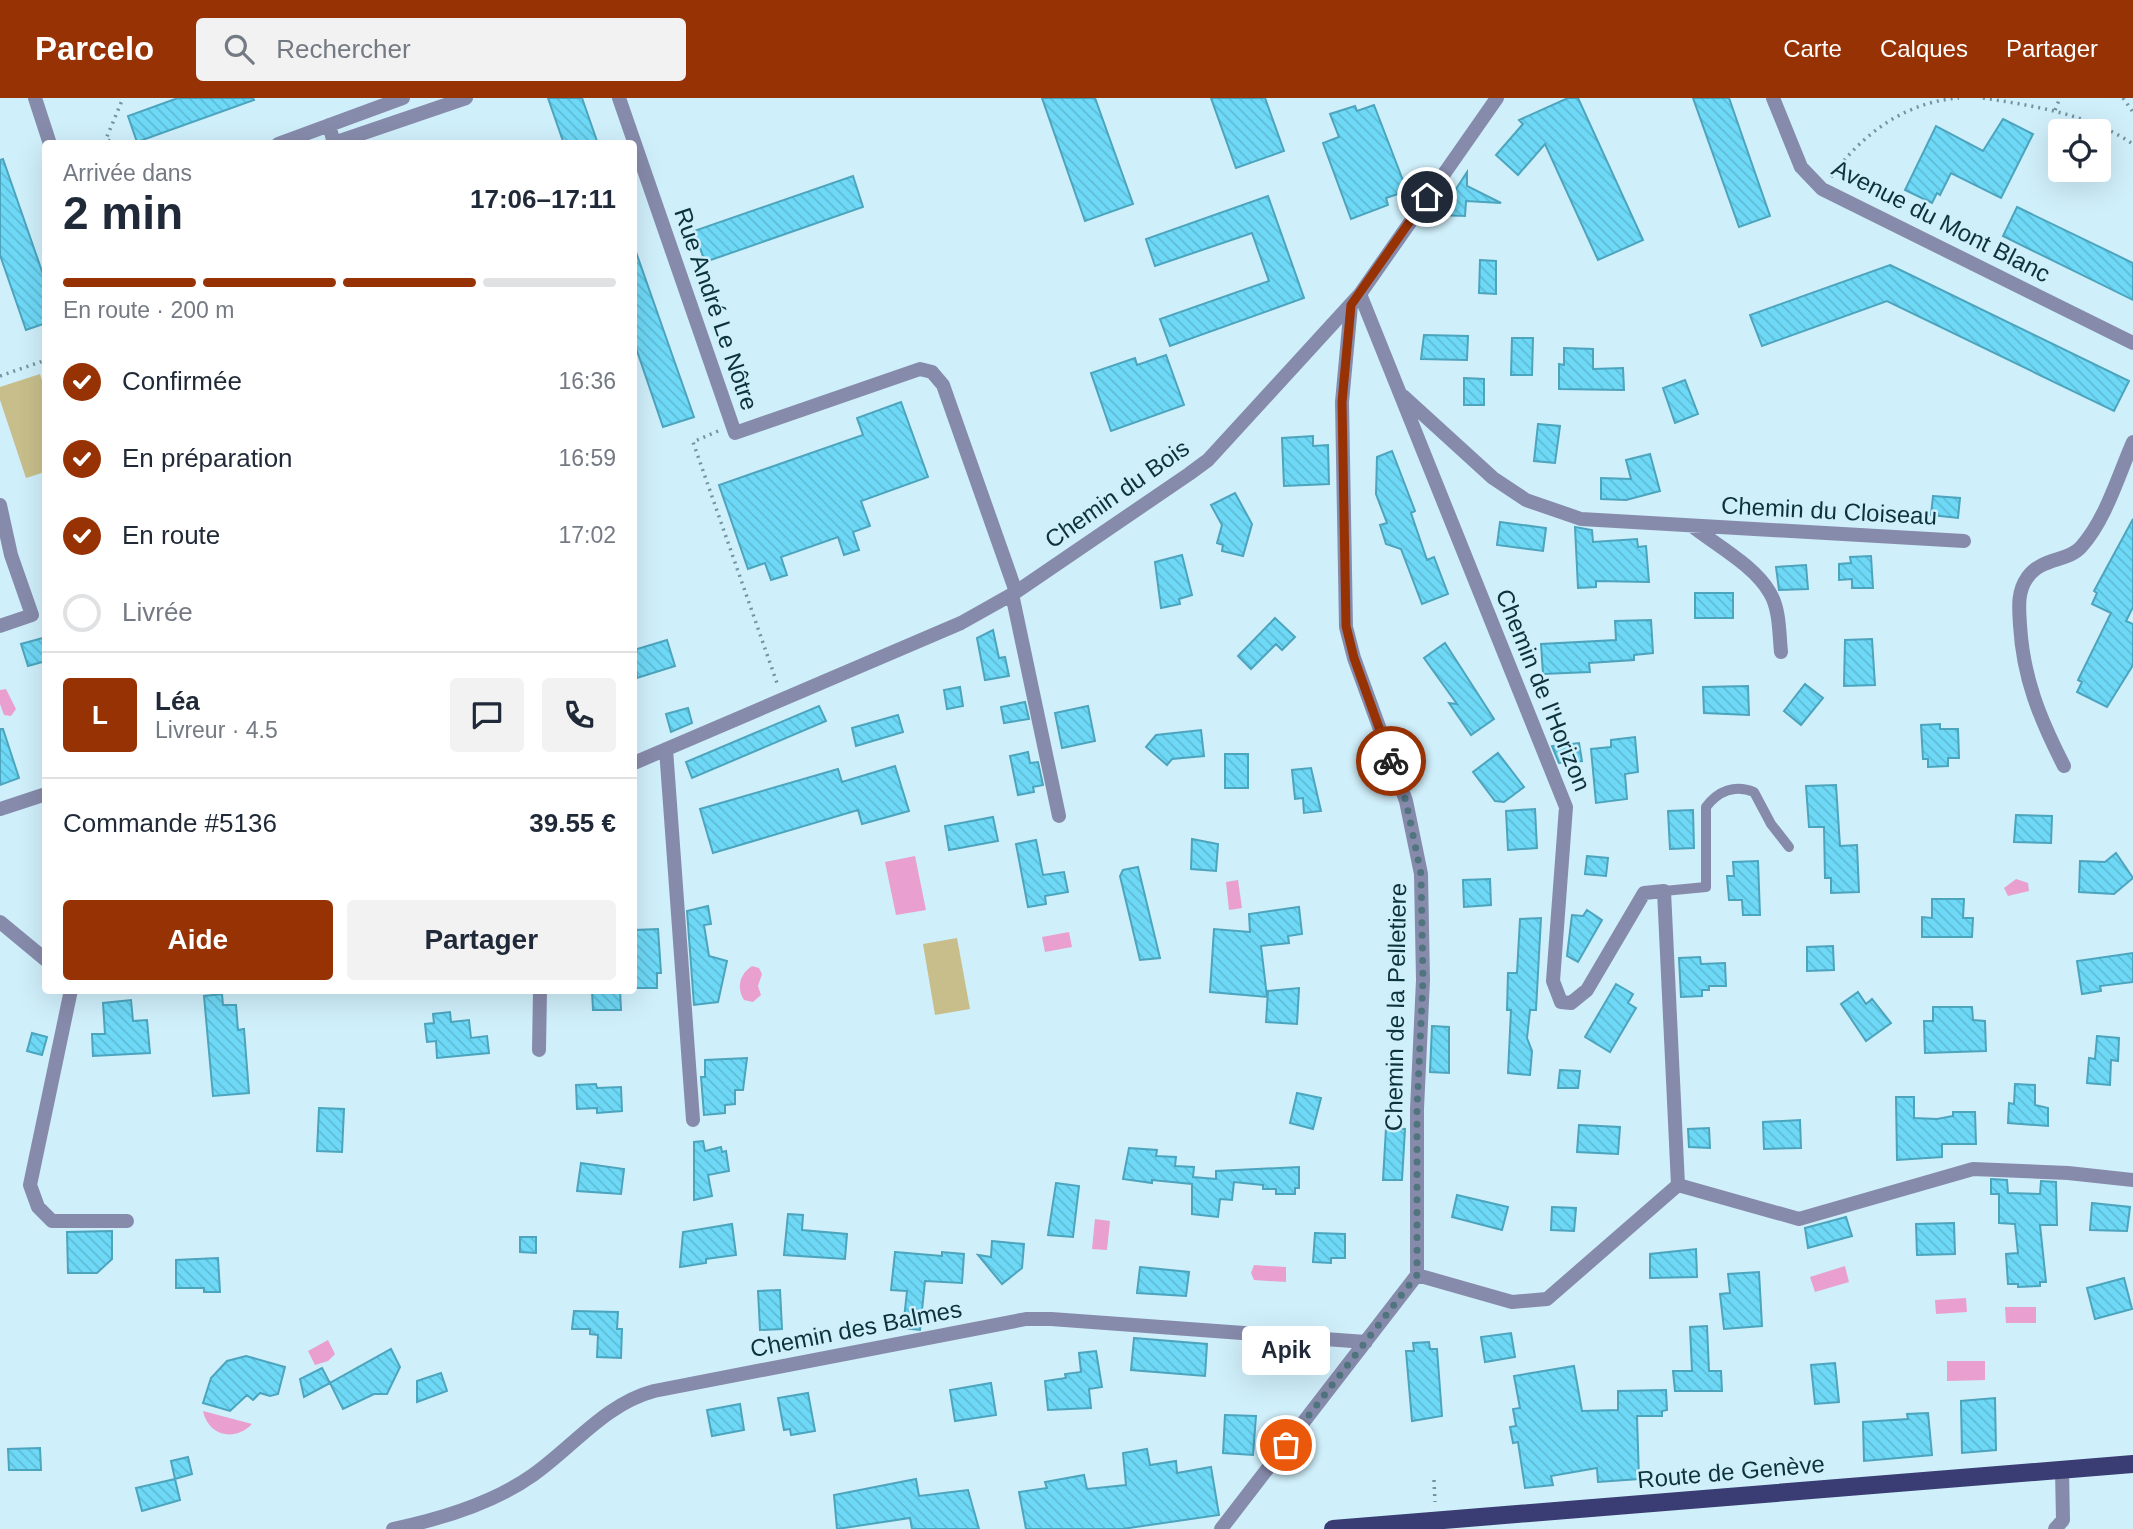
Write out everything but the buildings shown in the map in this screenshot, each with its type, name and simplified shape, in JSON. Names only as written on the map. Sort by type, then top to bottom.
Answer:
[{"type":"main road","name":"Route de Genève","points":[[1333,1529],[1389,1527],[2133,1464]]},
{"type":"street","points":[[35,98],[49,140]]},
{"type":"street","points":[[289,140],[403,98]]},
{"type":"street","points":[[343,140],[466,98]]},
{"type":"street","name":"Rue André Le Nôtre","points":[[619,98],[634,140]]},
{"type":"street","name":"Chemin du Bois","points":[[637,762],[939,634],[1014,593],[1208,460],[1355,299],[1497,98]]},
{"type":"street","name":"Avenue du Mont Blanc","points":[[1773,98],[1796,159],[1822,189],[2133,342]]},
{"type":"street","points":[[329,125],[333,140]]},
{"type":"street","name":"Rue André Le Nôtre","points":[[637,150],[735,433],[920,369],[932,372],[943,385],[1014,593]]},
{"type":"street","name":"Chemin de l'Horizon","points":[[1355,299],[1399,392],[1566,807],[1553,981],[1561,1002],[1571,1003],[1587,990],[1644,893],[1664,891]]},
{"type":"street","name":"Chemin de la Pelletiere","points":[[1355,299],[1342,402],[1346,626],[1354,658],[1406,801],[1421,874],[1423,980],[1417,1109],[1417,1275]]},
{"type":"street","name":"Chemin du Cloiseau","points":[[1399,392],[1493,478],[1527,500],[1581,519],[1964,541]]},
{"type":"street","points":[[2064,766],[2039,716],[2027,683],[2022,660],[2019,596],[2026,579],[2038,566],[2078,551],[2092,533],[2133,442]]},
{"type":"street","points":[[0,505],[11,555],[39,613],[0,626]]},
{"type":"street","name":"Chemin du Cloiseau","points":[[1692,526],[1741,564],[1770,594],[1778,618],[1781,652]]},
{"type":"street","points":[[1014,593],[1059,816]]},
{"type":"street","points":[[666,750],[692,1120]]},
{"type":"street","points":[[0,808],[42,795]]},
{"type":"street","points":[[1664,891],[1678,1185]]},
{"type":"street","points":[[0,922],[42,958]]},
{"type":"street","points":[[70,994],[30,1185],[38,1208],[52,1221],[127,1221]]},
{"type":"street","points":[[540,994],[540,1049]]},
{"type":"street","points":[[1678,1185],[1799,1219],[1973,1169],[2133,1180]]},
{"type":"street","points":[[1221,1529],[1417,1275],[1512,1302],[1547,1299],[1678,1185]]},
{"type":"street","name":"Chemin des Balmes","points":[[393,1529],[431,1521],[479,1504],[531,1477],[614,1409],[634,1396],[1026,1319],[1366,1342]]},
{"type":"street","points":[[2054,1529],[2063,1520],[2062,1470]]},
{"type":"lane","points":[[1664,891],[1706,887],[1706,807],[1723,791],[1745,788],[1754,792],[1771,824],[1789,847]]},
{"type":"path","points":[[108,140],[106,139],[123,98]]},
{"type":"path","points":[[1822,189],[1853,147],[1881,125],[1913,109],[1959,98]]},
{"type":"path","points":[[1983,98],[2055,110],[2109,131],[2133,144]]},
{"type":"path","points":[[2055,110],[2060,98]]},
{"type":"path","points":[[2123,98],[2133,112]]},
{"type":"path","points":[[0,376],[42,361]]},
{"type":"path","points":[[732,425],[693,442],[783,700]]},
{"type":"path","points":[[1434,1480],[1435,1504]]},
{"type":"shaded area","points":[[40,374],[42,473],[26,478],[0,400],[0,387]]},
{"type":"shaded area","points":[[6,689],[16,709],[11,716],[4,715],[0,704],[0,690]]},
{"type":"shaded area","points":[[915,856],[926,910],[896,915],[885,862]]},
{"type":"shaded area","points":[[2016,879],[2028,883],[2029,891],[2008,896],[2004,888]]},
{"type":"shaded area","points":[[1238,880],[1242,908],[1229,910],[1226,882]]},
{"type":"shaded area","points":[[1069,932],[1072,947],[1045,952],[1042,937]]},
{"type":"shaded area","points":[[957,938],[970,1009],[935,1015],[923,944]]},
{"type":"shaded area","points":[[752,966],[759,968],[762,974],[758,986],[761,995],[753,1002],[744,1000],[740,986],[742,977]]},
{"type":"shaded area","points":[[1095,1219],[1110,1221],[1107,1250],[1092,1249]]},
{"type":"shaded area","points":[[1254,1265],[1286,1267],[1286,1282],[1254,1280],[1251,1273]]},
{"type":"shaded area","points":[[1845,1266],[1849,1282],[1815,1292],[1810,1277]]},
{"type":"shaded area","points":[[1966,1298],[1967,1312],[1936,1314],[1935,1300]]},
{"type":"shaded area","points":[[2005,1307],[2036,1307],[2036,1323],[2006,1323]]},
{"type":"shaded area","points":[[328,1340],[335,1354],[328,1361],[315,1365],[308,1351]]},
{"type":"shaded area","points":[[1947,1361],[1985,1361],[1985,1380],[1947,1381]]},
{"type":"shaded area","points":[[203,1411],[252,1424],[238,1433],[223,1434],[210,1426]]},
{"type":"way so far","points":[[1286,1445],[1417,1275],[1417,1109],[1423,980],[1421,874],[1406,801],[1391,761]]},
{"type":"place","name":"Apik","points":[[1286,1445]]},
{"type":"route","points":[[1391,761],[1354,658],[1346,626],[1342,402],[1351,305],[1427,197]]}]
